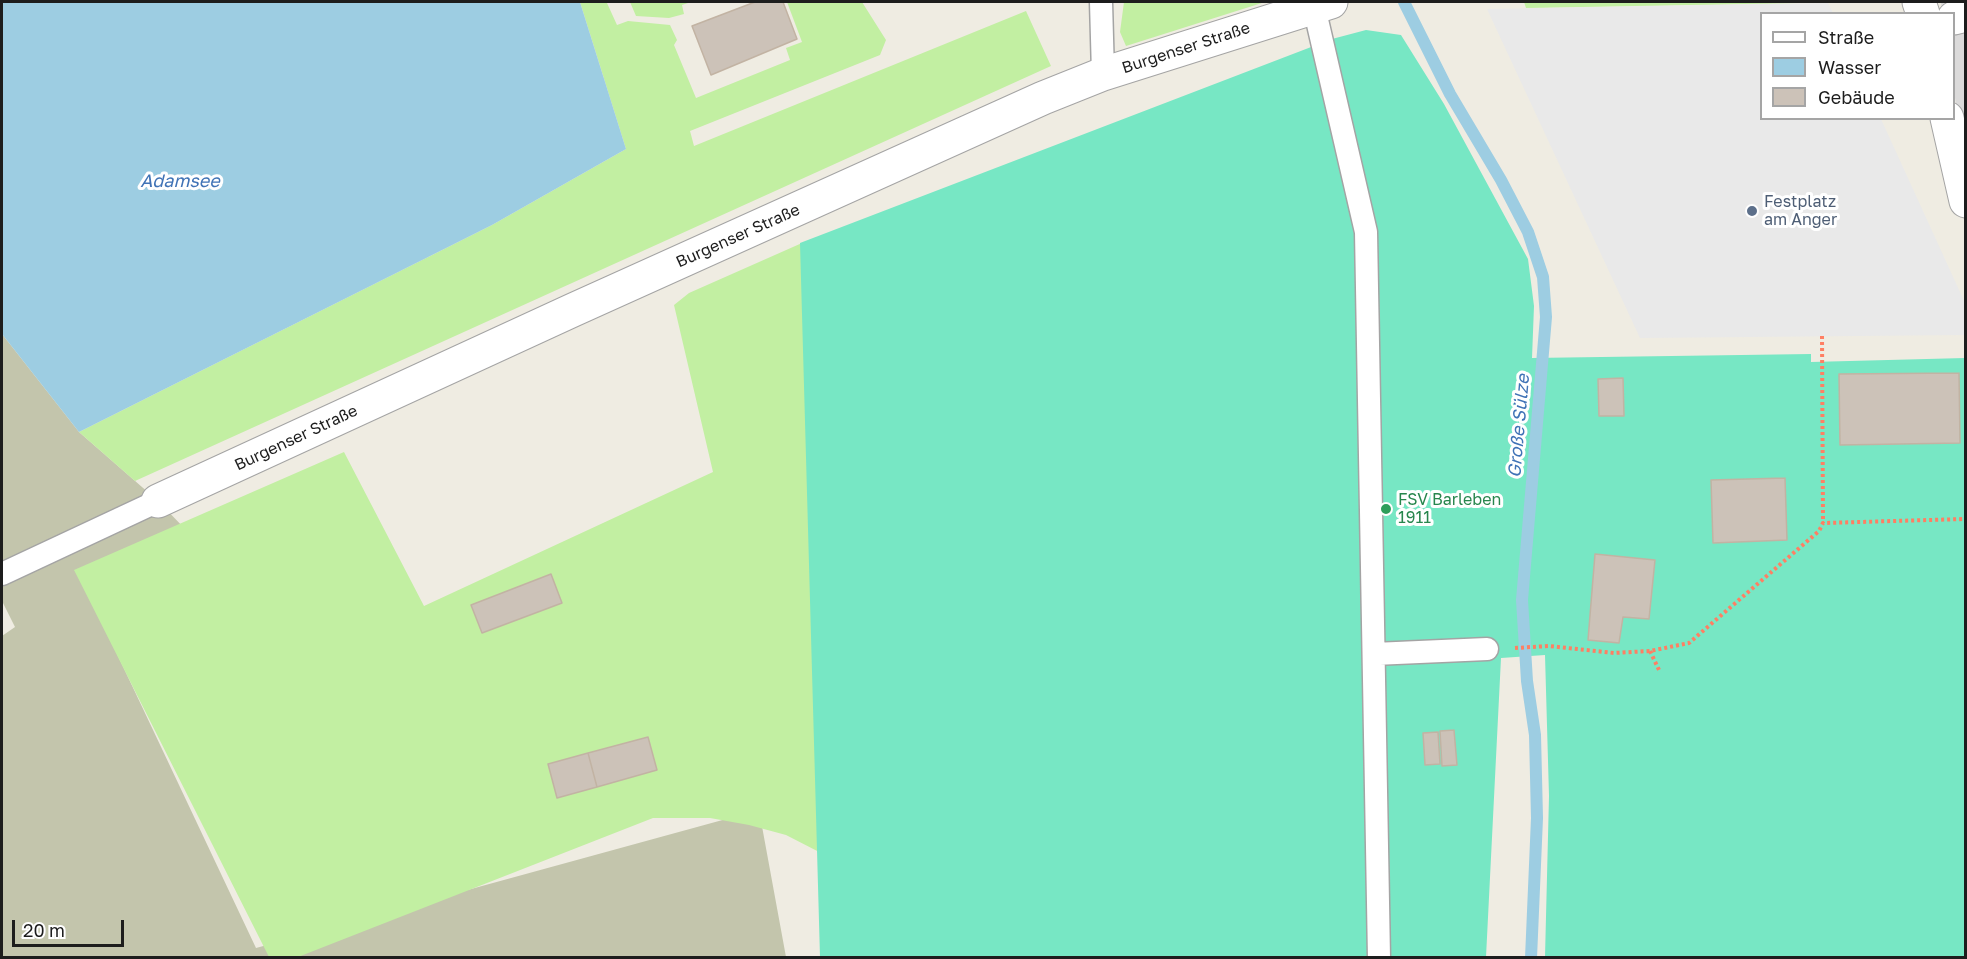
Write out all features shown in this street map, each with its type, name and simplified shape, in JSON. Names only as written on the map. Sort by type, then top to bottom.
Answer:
[{"type":"street","name":"Burgenser Straße","points":[[158,501],[595,300],[1043,98],[1103,74],[1322,4]]},
{"type":"street","points":[[1947,120],[1965,201]]},
{"type":"lane","points":[[1101,2],[1103,74]]},
{"type":"lane","points":[[1322,4],[1366,232],[1379,957]]},
{"type":"lane","points":[[2,574],[158,501]]},
{"type":"lane","points":[[1374,654],[1487,649]]},
{"type":"path","points":[[1549,646],[1614,653],[1650,651],[1689,643],[1819,531],[1823,523],[1822,336]]},
{"type":"path","points":[[1823,523],[1965,519]]},
{"type":"path","points":[[1650,651],[1659,670]]},
{"type":"shaded area","points":[[1941,2],[1965,2],[1965,164],[1955,98],[1955,12],[1942,12]]},
{"type":"shaded area","name":"Festplatz am Anger","points":[[1828,3],[1832,12],[1760,12],[1760,120],[1881,120],[1965,303],[1965,335],[1640,338],[1487,9]]},
{"type":"shaded area","points":[[2,334],[79,432],[158,501],[189,533],[85,586],[256,948],[759,810],[786,957],[2,957],[2,636],[15,627],[2,601]]},
{"type":"green space","points":[[580,2],[611,2],[607,3],[617,25],[628,21],[670,25],[677,40],[674,45],[696,98],[790,60],[786,48],[802,42],[787,2],[862,2],[886,40],[880,55],[690,131],[694,146],[1026,11],[1051,66],[135,481],[79,432],[492,225],[626,149]]},
{"type":"green space","points":[[630,2],[691,2],[682,5],[684,14],[669,18],[636,16]]},
{"type":"green space","points":[[1124,2],[1265,2],[1126,46],[1120,32]]},
{"type":"green space","points":[[1524,2],[1855,2],[1526,8]]},
{"type":"green space","name":"FSV Barleben 1911","points":[[1366,30],[1401,35],[1444,104],[1528,259],[1534,306],[1532,358],[1811,354],[1811,362],[1965,358],[1965,957],[1545,957],[1549,796],[1545,655],[1501,658],[1486,957],[820,957],[800,243],[1332,39]]},
{"type":"green space","points":[[802,243],[825,855],[786,835],[749,825],[710,818],[653,818],[298,957],[269,957],[74,570],[344,452],[424,606],[713,472],[674,305],[689,293]]},
{"type":"water","name":"Adamsee","points":[[2,2],[580,2],[626,149],[492,225],[79,432],[2,334]]},
{"type":"building","points":[[755,2],[783,2],[797,39],[711,75],[692,26]]},
{"type":"building","points":[[1959,373],[1960,443],[1840,445],[1839,374]]},
{"type":"building","points":[[1623,378],[1624,416],[1599,416],[1598,379]]},
{"type":"building","points":[[1785,478],[1787,540],[1713,543],[1711,480]]},
{"type":"building","points":[[1595,554],[1655,560],[1649,619],[1623,617],[1619,643],[1588,640]]},
{"type":"building","points":[[551,574],[562,603],[482,633],[471,605]]},
{"type":"building","points":[[1454,730],[1457,765],[1442,766],[1440,731]]},
{"type":"building","points":[[1438,732],[1440,764],[1425,765],[1423,733]]},
{"type":"building","points":[[648,737],[657,770],[597,787],[588,753]]},
{"type":"building","points":[[588,753],[597,787],[557,798],[548,764]]},
{"type":"waterway","name":"Große Sülze","points":[[1404,2],[1450,94],[1501,180],[1528,232],[1543,277],[1546,317],[1522,600],[1527,681],[1535,735],[1537,818],[1531,958]]},
{"type":"place","name":"Festplatz am Anger","points":[[1752,211]]},
{"type":"place","name":"FSV Barleben 1911","points":[[1386,509]]}]
